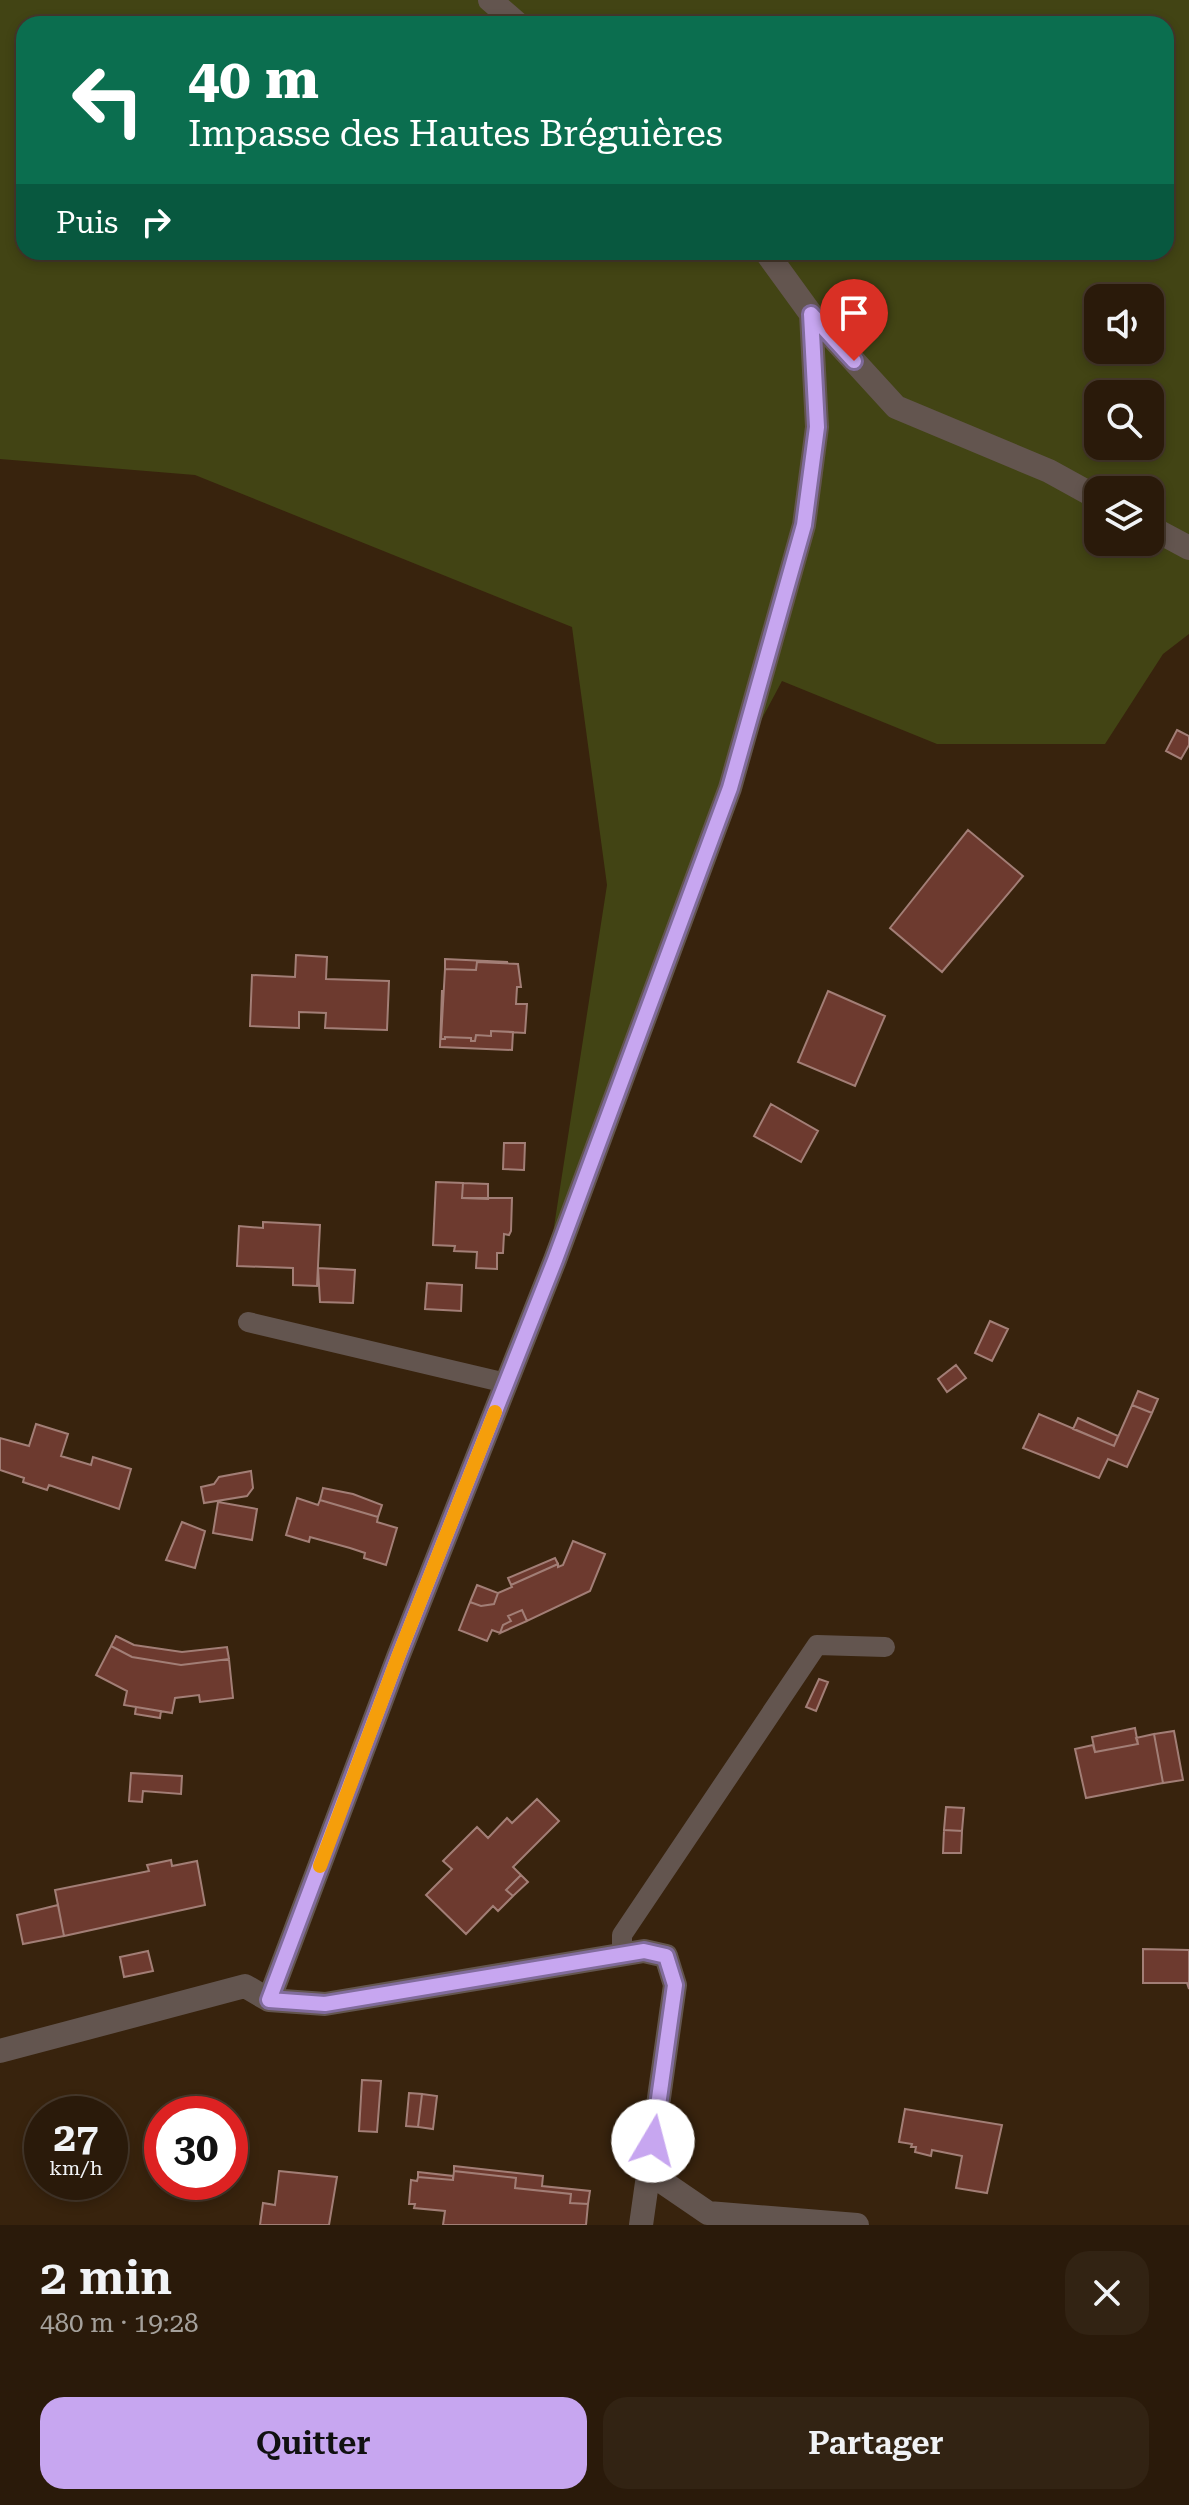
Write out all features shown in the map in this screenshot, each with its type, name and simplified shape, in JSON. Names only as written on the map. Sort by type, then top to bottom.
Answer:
[{"type":"street","points":[[490,0],[509,16]]},
{"type":"street","points":[[772,260],[811,314],[896,407],[1049,471],[1084,490]]},
{"type":"street","points":[[269,2000],[398,1657],[561,1245],[734,774],[804,525],[817,427],[811,314]]},
{"type":"street","points":[[1164,535],[1189,548]]},
{"type":"street","points":[[0,2051],[245,1986],[269,2000],[325,2004],[644,1951],[666,1956],[675,1985],[641,2225]]},
{"type":"street","points":[[648,2172],[708,2213],[857,2225]]},
{"type":"lane","points":[[248,1322],[506,1383]]},
{"type":"lane","points":[[622,1955],[622,1935],[817,1645],[885,1647]]},
{"type":"shaded area","points":[[0,0],[1189,0],[1189,634],[1163,654],[1105,744],[937,744],[782,681],[725,788],[540,1317],[607,885],[572,627],[195,475],[0,459]]},
{"type":"building","points":[[1177,730],[1189,736],[1189,745],[1181,759],[1166,751]]},
{"type":"building","points":[[968,830],[1023,876],[942,972],[890,928]]},
{"type":"building","points":[[296,955],[327,957],[326,979],[389,981],[387,1030],[325,1028],[326,1013],[299,1012],[299,1028],[250,1026],[252,975],[295,977]]},
{"type":"building","points":[[445,959],[508,962],[477,962],[476,970],[445,969]]},
{"type":"building","points":[[477,962],[518,964],[521,987],[517,987],[516,1004],[527,1004],[525,1033],[491,1031],[491,1036],[476,1035],[475,1041],[471,1038],[441,1039],[445,969],[476,970]]},
{"type":"building","points":[[442,990],[441,1039],[471,1038],[475,1041],[476,1035],[491,1036],[491,1031],[513,1032],[512,1050],[440,1047]]},
{"type":"building","points":[[828,991],[885,1016],[855,1086],[798,1062]]},
{"type":"building","points":[[771,1104],[818,1131],[801,1162],[754,1136]]},
{"type":"building","points":[[504,1143],[525,1143],[524,1170],[503,1169]]},
{"type":"building","points":[[436,1182],[463,1183],[462,1198],[512,1198],[511,1231],[509,1235],[504,1234],[503,1253],[497,1253],[497,1269],[476,1268],[477,1252],[454,1251],[455,1246],[433,1245]]},
{"type":"building","points":[[463,1183],[488,1184],[488,1199],[462,1198]]},
{"type":"building","points":[[263,1222],[320,1225],[317,1286],[293,1285],[293,1268],[237,1266],[239,1226],[263,1228]]},
{"type":"building","points":[[318,1268],[355,1270],[353,1303],[320,1302]]},
{"type":"building","points":[[427,1283],[462,1285],[461,1311],[425,1309]]},
{"type":"building","points":[[990,1321],[1008,1329],[992,1361],[975,1353]]},
{"type":"building","points":[[956,1365],[966,1378],[947,1392],[938,1379]]},
{"type":"building","points":[[1138,1391],[1158,1399],[1152,1413],[1132,1405]]},
{"type":"building","points":[[1132,1405],[1152,1413],[1127,1467],[1108,1459],[1099,1478],[1023,1448],[1039,1414],[1114,1446]]},
{"type":"building","points":[[1078,1418],[1118,1436],[1114,1446],[1073,1429]]},
{"type":"building","points":[[36,1424],[68,1434],[61,1456],[91,1465],[93,1457],[131,1469],[119,1509],[49,1485],[47,1490],[0,1470],[0,1438],[29,1446]]},
{"type":"building","points":[[251,1471],[253,1488],[247,1496],[204,1503],[201,1487],[214,1484],[219,1477]]},
{"type":"building","points":[[323,1488],[353,1494],[382,1505],[378,1517],[320,1500]]},
{"type":"building","points":[[297,1498],[318,1505],[320,1500],[378,1517],[377,1522],[397,1528],[386,1565],[364,1558],[365,1553],[350,1548],[310,1537],[309,1542],[286,1535]]},
{"type":"building","points":[[218,1502],[257,1509],[252,1540],[213,1533]]},
{"type":"building","points":[[182,1522],[205,1531],[195,1568],[166,1560]]},
{"type":"building","points":[[573,1541],[605,1554],[590,1591],[527,1621],[522,1610],[508,1616],[511,1621],[503,1625],[500,1633],[492,1630],[487,1641],[459,1630],[470,1602],[481,1606],[494,1604],[498,1593],[511,1585],[558,1564],[558,1567],[563,1565]]},
{"type":"building","points":[[555,1558],[558,1564],[511,1585],[508,1578]]},
{"type":"building","points":[[477,1585],[498,1593],[494,1604],[481,1606],[470,1602]]},
{"type":"building","points":[[522,1610],[527,1621],[500,1633],[503,1625],[511,1621],[508,1616]]},
{"type":"building","points":[[116,1636],[134,1645],[182,1652],[227,1647],[229,1659],[181,1665],[132,1657],[111,1646]]},
{"type":"building","points":[[111,1646],[132,1657],[181,1665],[229,1659],[233,1698],[200,1702],[199,1695],[175,1698],[172,1713],[124,1705],[127,1691],[96,1675]]},
{"type":"building","points":[[819,1679],[828,1682],[816,1711],[806,1707]]},
{"type":"building","points":[[136,1707],[161,1711],[160,1718],[135,1714]]},
{"type":"building","points":[[1135,1728],[1138,1744],[1095,1752],[1092,1737]]},
{"type":"building","points":[[1174,1731],[1183,1780],[1163,1783],[1154,1734]]},
{"type":"building","points":[[1154,1734],[1163,1783],[1086,1798],[1075,1749],[1093,1745],[1095,1752],[1138,1744],[1136,1738]]},
{"type":"building","points":[[131,1773],[182,1776],[181,1794],[143,1791],[142,1802],[129,1801]]},
{"type":"building","points":[[537,1799],[559,1821],[513,1867],[521,1875],[506,1890],[513,1896],[498,1911],[493,1906],[466,1934],[426,1895],[452,1869],[443,1861],[477,1827],[488,1838],[507,1818],[512,1823]]},
{"type":"building","points":[[946,1807],[964,1808],[962,1831],[944,1830]]},
{"type":"building","points":[[944,1830],[962,1831],[961,1853],[943,1853]]},
{"type":"building","points":[[171,1860],[172,1866],[197,1861],[205,1905],[64,1936],[55,1890],[149,1871],[147,1865]]},
{"type":"building","points":[[521,1875],[528,1882],[513,1896],[506,1890]]},
{"type":"building","points":[[58,1905],[64,1936],[23,1944],[17,1915]]},
{"type":"building","points":[[1143,1949],[1189,1950],[1189,1989],[1187,1983],[1143,1983]]},
{"type":"building","points":[[148,1951],[153,1971],[124,1977],[120,1957]]},
{"type":"building","points":[[362,2080],[381,2081],[377,2132],[359,2131]]},
{"type":"building","points":[[409,2093],[422,2094],[418,2127],[406,2126]]},
{"type":"building","points":[[422,2094],[437,2096],[433,2129],[418,2127]]},
{"type":"building","points":[[905,2109],[1002,2125],[987,2193],[956,2188],[962,2156],[932,2150],[931,2156],[915,2152],[916,2147],[911,2147],[912,2144],[899,2142]]},
{"type":"building","points":[[454,2166],[543,2176],[542,2186],[590,2191],[588,2204],[570,2203],[571,2194],[515,2188],[516,2178],[454,2171]]},
{"type":"building","points":[[279,2171],[337,2177],[329,2225],[260,2225],[263,2203],[275,2205]]},
{"type":"building","points":[[454,2171],[516,2178],[515,2188],[571,2194],[570,2203],[588,2204],[586,2225],[443,2225],[445,2211],[414,2208],[415,2204],[409,2204],[411,2180],[417,2181],[418,2177],[453,2180]]},
{"type":"building","points":[[418,2172],[453,2176],[453,2180],[418,2177]]},
{"type":"slow traffic","points":[[320,1866],[495,1412]]},
{"type":"route","points":[[653,2141],[675,1985],[666,1956],[644,1951],[325,2004],[269,2000],[398,1657],[555,1260],[730,788],[804,525],[817,427],[811,314],[854,361]]}]
